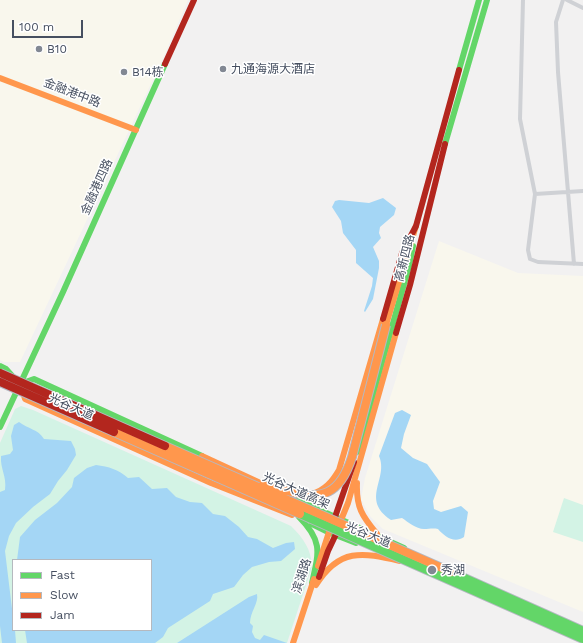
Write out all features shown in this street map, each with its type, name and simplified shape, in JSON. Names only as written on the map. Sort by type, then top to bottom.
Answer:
[{"type":"main road","name":"金融港四路","points":[[0,427],[21,384],[194,0]]},
{"type":"main road","name":"高新四路","points":[[338,518],[409,266],[416,226],[431,168],[479,0]]},
{"type":"main road","name":"高新四路","points":[[338,518],[348,503],[410,286],[440,164],[487,0]]},
{"type":"main road","name":"金融港中路","points":[[0,78],[136,130]]},
{"type":"main road","name":"高新四路","points":[[275,490],[293,494],[314,494],[325,489],[333,481],[339,470],[402,253],[416,226]]},
{"type":"main road","points":[[219,470],[266,486],[307,496],[317,496],[329,492],[338,485],[350,464],[386,325],[416,226]]},
{"type":"main road","name":"光谷大道","points":[[0,366],[6,369],[21,384],[25,399],[211,483],[403,562],[583,642]]},
{"type":"main road","name":"光谷大道高架","points":[[0,373],[583,632]]},
{"type":"main road","name":"光谷大道","points":[[0,387],[21,384],[34,379],[275,490],[583,627]]},
{"type":"main road","name":"光谷大道高架","points":[[0,382],[583,639]]},
{"type":"main road","points":[[357,471],[357,504],[361,516],[378,535],[393,542]]},
{"type":"main road","points":[[299,518],[309,526],[316,537],[318,551],[314,584]]},
{"type":"main road","name":"滨湖路","points":[[297,643],[328,532],[338,518]]},
{"type":"main road","name":"滨湖路","points":[[293,643],[314,584],[336,535],[338,518]]},
{"type":"main road","points":[[314,584],[329,567],[342,558],[354,554],[382,556],[403,562]]},
{"type":"street","points":[[523,0],[520,119],[535,194],[528,250],[530,260],[538,262],[583,264]]},
{"type":"street","points":[[563,0],[556,22],[558,72],[574,264]]},
{"type":"street","points":[[566,0],[583,8]]},
{"type":"street","points":[[535,194],[583,191]]},
{"type":"shaded area","points":[[0,0],[188,0],[164,56],[20,362],[4,362],[0,360]]},
{"type":"shaded area","points":[[439,241],[518,273],[583,276],[583,612],[383,529],[370,516],[361,499],[365,478]]},
{"type":"green space","points":[[21,406],[33,410],[291,526],[300,535],[306,545],[310,555],[312,567],[287,643],[0,643],[0,443],[15,409]]},
{"type":"green space","points":[[564,498],[583,505],[583,542],[553,532]]},
{"type":"water","points":[[383,198],[396,208],[394,215],[380,227],[379,233],[381,238],[373,247],[379,261],[379,268],[373,299],[365,312],[364,311],[373,278],[356,263],[356,250],[343,233],[341,221],[332,207],[335,201],[339,200],[369,203]]},
{"type":"water","points":[[402,410],[411,415],[401,448],[413,458],[427,464],[440,482],[433,501],[434,509],[441,512],[461,506],[468,512],[464,537],[460,539],[457,540],[450,538],[438,529],[418,528],[402,518],[391,520],[382,512],[377,504],[377,489],[381,473],[379,456],[395,413]]},
{"type":"water","points":[[19,422],[39,433],[44,439],[71,441],[76,455],[50,494],[16,523],[9,536],[5,551],[12,609],[12,631],[15,631],[16,643],[2,643],[0,626],[0,492],[5,490],[5,485],[1,465],[1,456],[10,454],[13,450],[11,436],[14,425]]},
{"type":"water","points":[[96,465],[121,472],[128,478],[139,477],[152,489],[167,488],[176,497],[190,502],[202,503],[213,514],[225,516],[239,527],[248,537],[257,539],[273,548],[286,543],[294,542],[295,549],[281,561],[269,562],[252,567],[243,575],[234,587],[213,594],[210,601],[168,628],[163,637],[155,643],[27,643],[25,631],[152,631],[152,559],[17,559],[20,537],[35,520],[57,503],[72,487],[74,478],[87,468]]},
{"type":"water","points":[[257,594],[257,601],[250,619],[250,623],[253,626],[252,632],[255,638],[260,640],[264,635],[287,643],[177,643],[249,597]]},
{"type":"traffic: fast","points":[[459,70],[479,0]]},
{"type":"traffic: fast","points":[[445,144],[487,0]]},
{"type":"traffic: fast","points":[[0,427],[63,292],[165,64]]},
{"type":"traffic: fast","points":[[357,452],[409,266],[413,246]]},
{"type":"traffic: fast","points":[[0,366],[6,369],[15,379]]},
{"type":"traffic: fast","points":[[20,384],[34,379],[202,456]]},
{"type":"traffic: fast","points":[[282,493],[404,548]]},
{"type":"traffic: fast","points":[[300,514],[583,639]]},
{"type":"traffic: fast","points":[[299,517],[307,525],[316,540],[317,555],[312,583]]},
{"type":"traffic: fast","points":[[312,524],[356,543]]},
{"type":"traffic: fast","points":[[451,572],[583,631]]},
{"type":"traffic: slow","points":[[0,78],[136,130]]},
{"type":"traffic: slow","points":[[386,325],[416,226]]},
{"type":"traffic: slow","points":[[312,494],[328,485],[339,470],[383,319]]},
{"type":"traffic: slow","points":[[263,485],[300,494],[311,495],[328,492],[336,487],[342,479],[352,457],[386,325]]},
{"type":"traffic: slow","points":[[341,520],[348,503],[396,333]]},
{"type":"traffic: slow","points":[[22,389],[25,399],[211,483],[292,515]]},
{"type":"traffic: slow","points":[[114,432],[300,514]]},
{"type":"traffic: slow","points":[[165,446],[451,572]]},
{"type":"traffic: slow","points":[[202,456],[269,487]]},
{"type":"traffic: slow","points":[[357,483],[358,499],[361,511],[367,522],[377,534]]},
{"type":"traffic: slow","points":[[318,566],[330,529]]},
{"type":"traffic: slow","points":[[316,585],[333,564],[352,556],[374,556],[400,561]]},
{"type":"traffic: slow","points":[[293,643],[314,579]]},
{"type":"traffic: jam","points":[[165,64],[194,0]]},
{"type":"traffic: jam","points":[[383,319],[402,253],[416,226],[459,70]]},
{"type":"traffic: jam","points":[[396,333],[410,285],[445,144]]},
{"type":"traffic: jam","points":[[0,373],[165,446]]},
{"type":"traffic: jam","points":[[0,382],[114,432]]},
{"type":"traffic: jam","points":[[335,517],[354,462]]},
{"type":"traffic: jam","points":[[319,577],[328,551],[337,532]]},
{"type":"place","name":"B10","points":[[39,49]]},
{"type":"place","name":"九通海源大酒店","points":[[223,69]]},
{"type":"place","name":"B14栋","points":[[124,72]]},
{"type":"place","name":"秀湖","points":[[432,570]]}]
